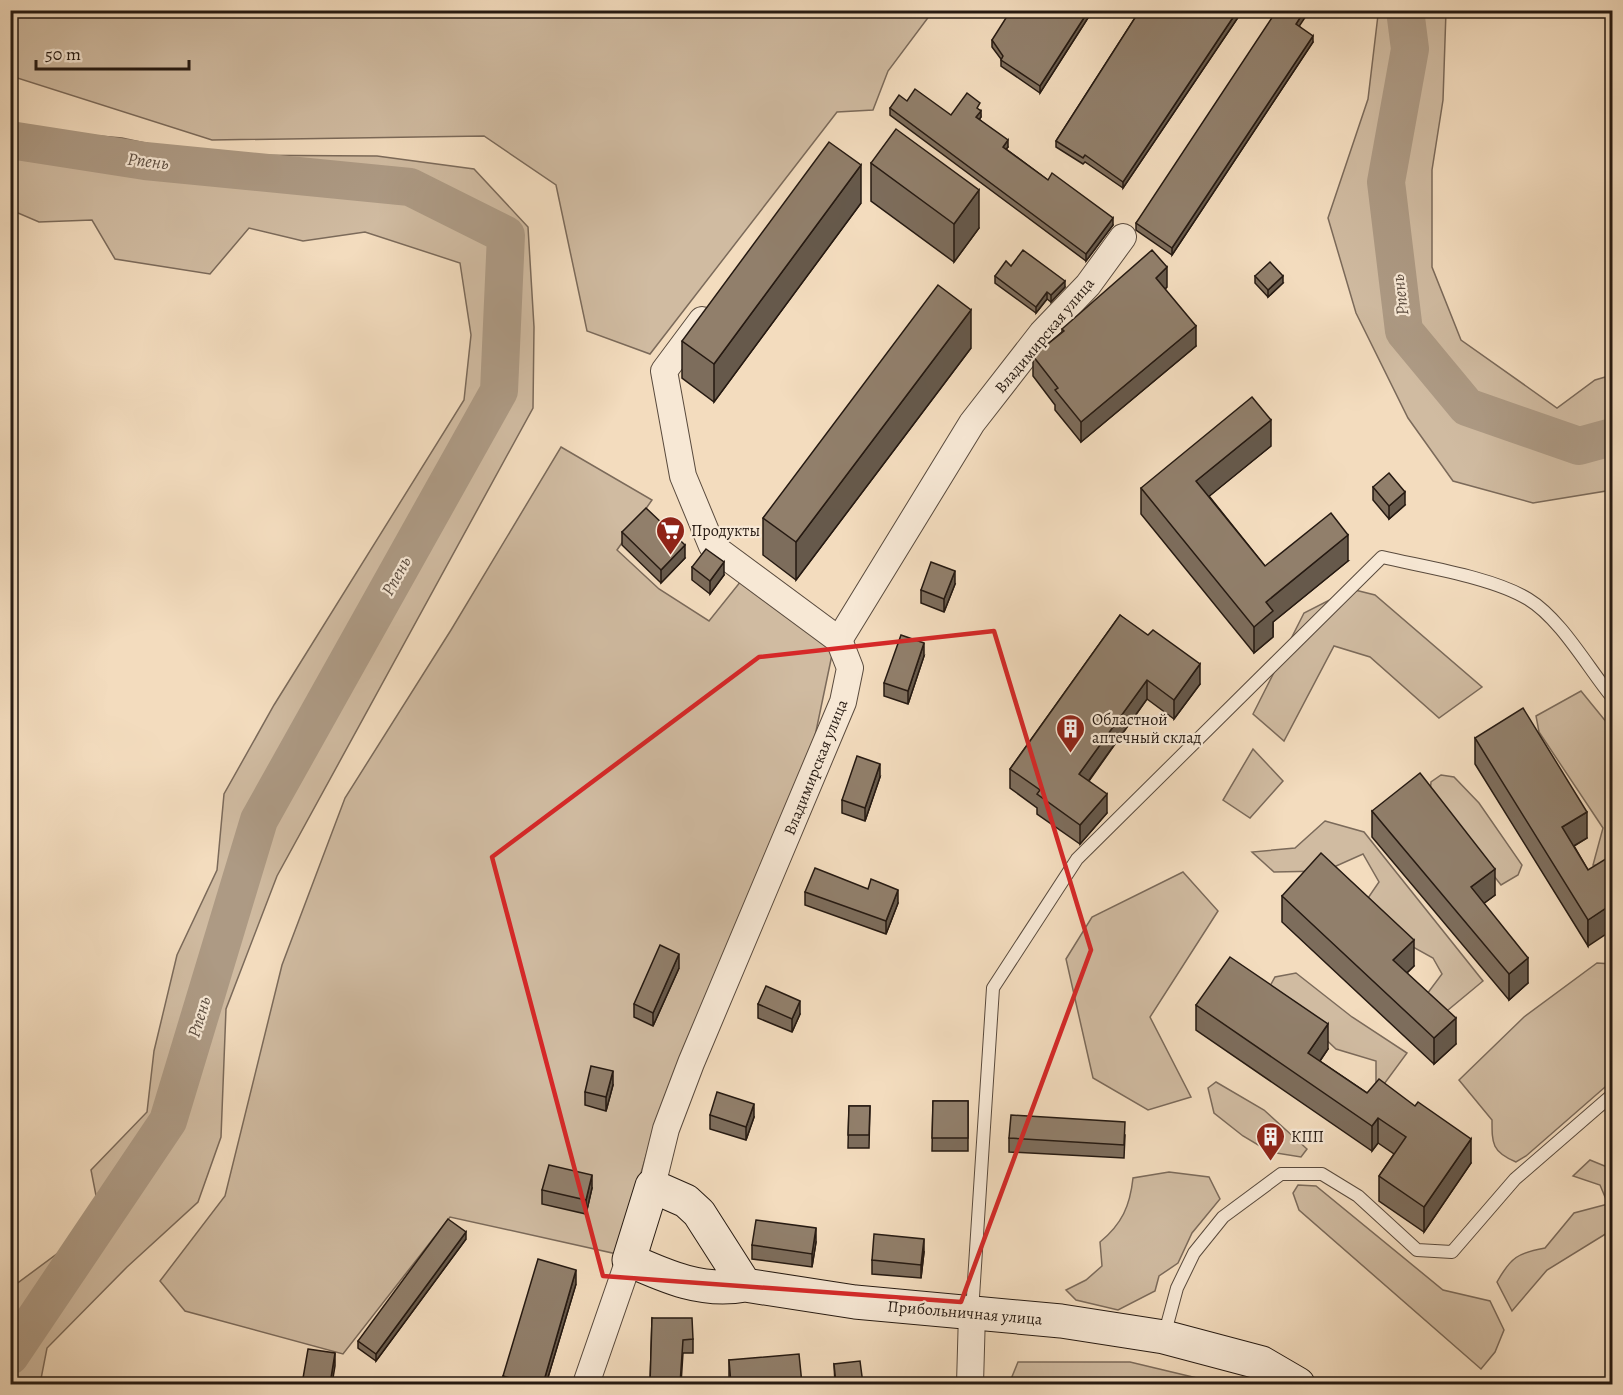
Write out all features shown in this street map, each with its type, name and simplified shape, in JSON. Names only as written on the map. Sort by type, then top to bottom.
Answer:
[{"type":"street","name":"Владимирская улица","points":[[652,1186],[666,1129],[691,1063],[843,702],[850,668],[839,640],[972,423],[1042,333],[1088,285],[1123,237]]},
{"type":"street","points":[[714,304],[664,371],[683,476],[712,546],[839,640]]},
{"type":"street","points":[[586,1384],[652,1186],[686,1201],[699,1213],[746,1285]]},
{"type":"street","name":"Прибольничная улица","points":[[629,1260],[694,1286],[729,1288],[746,1285],[855,1302],[1060,1321],[1164,1337],[1262,1363],[1298,1384]]},
{"type":"street","points":[[970,1384],[972,1313]]},
{"type":"lane","points":[[972,1313],[993,988],[1077,859],[1382,557],[1499,586],[1529,600],[1556,625],[1612,697]]},
{"type":"lane","points":[[1164,1337],[1177,1288],[1194,1253],[1223,1217],[1281,1174],[1322,1174],[1358,1196],[1417,1250],[1452,1252],[1515,1179],[1612,1095]]},
{"type":"highlighted area","points":[[994,631],[1091,950],[961,1302],[603,1276],[492,857],[759,657]]},
{"type":"shaded area","points":[[11,10],[933,11],[888,71],[873,110],[837,112],[650,354],[587,331],[556,185],[484,136],[212,140],[11,76]]},
{"type":"shaded area","points":[[1381,11],[1446,11],[1443,100],[1432,170],[1432,267],[1461,340],[1557,408],[1595,380],[1612,375],[1612,490],[1533,503],[1453,481],[1408,418],[1356,313],[1328,218],[1368,99],[1378,15]]},
{"type":"shaded area","points":[[11,128],[122,138],[201,155],[377,156],[474,169],[528,227],[534,327],[533,408],[277,876],[226,1009],[221,1137],[198,1202],[127,1267],[47,1348],[40,1384],[11,1384],[11,1288],[101,1221],[91,1170],[147,1112],[154,1051],[177,955],[217,870],[224,794],[274,705],[464,400],[471,335],[460,263],[365,232],[303,241],[249,228],[210,274],[115,259],[92,220],[39,222],[11,210]]},
{"type":"shaded area","points":[[561,447],[652,500],[617,550],[659,589],[709,621],[741,581],[833,650],[815,736],[657,1119],[617,1254],[450,1217],[343,1354],[185,1311],[160,1281],[225,1196],[282,965],[345,798],[451,630]]},
{"type":"shaded area","points":[[1351,589],[1375,595],[1482,687],[1439,718],[1370,657],[1334,646],[1284,741],[1253,714],[1304,613]]},
{"type":"shaded area","points":[[1581,691],[1612,729],[1612,866],[1593,865],[1603,828],[1539,732],[1536,716]]},
{"type":"shaded area","points":[[1253,749],[1283,781],[1250,818],[1223,800]]},
{"type":"shaded area","points":[[1441,775],[1454,777],[1479,803],[1522,865],[1518,875],[1501,885],[1430,794],[1431,782]]},
{"type":"shaded area","points":[[1325,821],[1364,832],[1483,981],[1442,1015],[1424,998],[1442,974],[1433,958],[1395,937],[1368,898],[1379,882],[1363,854],[1325,871],[1274,872],[1252,852],[1295,848]]},
{"type":"shaded area","points":[[1183,872],[1218,911],[1150,1017],[1191,1097],[1148,1110],[1093,1078],[1066,959],[1092,917]]},
{"type":"shaded area","points":[[1597,963],[1612,964],[1612,1081],[1526,1156],[1516,1162],[1498,1151],[1493,1141],[1492,1120],[1459,1080],[1524,1017]]},
{"type":"shaded area","points":[[1296,973],[1352,1017],[1407,1053],[1376,1095],[1376,1061],[1336,1049],[1270,986],[1275,977]]},
{"type":"shaded area","points":[[1216,1082],[1264,1110],[1307,1149],[1301,1157],[1270,1152],[1243,1136],[1214,1113],[1208,1088]]},
{"type":"shaded area","points":[[1590,1160],[1612,1169],[1612,1230],[1547,1270],[1512,1311],[1497,1282],[1511,1262],[1522,1254],[1545,1248],[1574,1213],[1608,1204],[1600,1185],[1573,1176]]},
{"type":"shaded area","points":[[1169,1172],[1209,1177],[1220,1199],[1192,1233],[1178,1263],[1159,1276],[1155,1291],[1118,1310],[1076,1300],[1066,1290],[1086,1280],[1102,1266],[1100,1242],[1124,1214],[1133,1178]]},
{"type":"shaded area","points":[[1298,1185],[1316,1186],[1443,1290],[1490,1301],[1504,1330],[1495,1352],[1481,1369],[1299,1210],[1293,1193]]},
{"type":"shaded area","points":[[1018,1362],[1130,1362],[1222,1384],[1009,1384]]},
{"type":"building","points":[[1011,10],[1089,10],[1040,86],[1001,60],[1003,56],[992,40]]},
{"type":"building","points":[[1140,10],[1238,10],[1123,182],[1085,155],[1083,158],[1056,141]]},
{"type":"building","points":[[1277,10],[1305,10],[1296,24],[1313,36],[1172,248],[1136,223]]},
{"type":"building","points":[[915,89],[951,115],[967,93],[980,103],[977,108],[981,111],[976,117],[1008,140],[1003,147],[1048,180],[1052,173],[1113,218],[1086,254],[890,108],[899,95],[907,101]]},
{"type":"building","points":[[896,129],[979,190],[954,224],[871,163]]},
{"type":"building","points":[[829,142],[861,165],[714,364],[682,341]]},
{"type":"building","points":[[1023,250],[1065,281],[1051,295],[1047,292],[1036,307],[995,276],[1006,261],[1011,266]]},
{"type":"building","points":[[1152,250],[1167,267],[1156,278],[1196,326],[1081,422],[1055,390],[1058,388],[1033,356],[1064,331],[1062,329]]},
{"type":"building","points":[[1270,262],[1283,276],[1268,290],[1255,276]]},
{"type":"building","points":[[938,285],[971,310],[796,542],[763,518]]},
{"type":"building","points":[[1252,397],[1271,420],[1196,481],[1265,566],[1331,513],[1348,535],[1266,602],[1273,611],[1254,627],[1141,488]]},
{"type":"building","points":[[1389,473],[1405,492],[1389,506],[1373,487]]},
{"type":"building","points":[[646,508],[685,545],[661,570],[622,532]]},
{"type":"building","points":[[706,549],[724,562],[710,581],[692,567]]},
{"type":"building","points":[[931,562],[955,571],[944,599],[921,590]]},
{"type":"building","name":"Областной аптечный склад","points":[[1120,615],[1148,635],[1153,630],[1200,664],[1174,700],[1147,680],[1079,774],[1107,794],[1080,825],[1037,794],[1040,790],[1010,769]]},
{"type":"building","points":[[901,635],[924,643],[908,691],[884,683]]},
{"type":"building","points":[[1523,708],[1587,812],[1562,827],[1588,870],[1612,855],[1612,904],[1588,920],[1475,738]]},
{"type":"building","points":[[857,756],[880,764],[865,808],[842,800]]},
{"type":"building","points":[[1420,773],[1495,869],[1471,887],[1528,958],[1509,974],[1372,811]]},
{"type":"building","points":[[1321,853],[1414,940],[1393,960],[1456,1018],[1434,1038],[1282,896]]},
{"type":"building","points":[[815,868],[868,889],[871,879],[898,890],[886,921],[805,892]]},
{"type":"building","points":[[660,945],[679,954],[653,1013],[634,1004]]},
{"type":"building","points":[[1230,957],[1328,1024],[1308,1053],[1367,1093],[1379,1079],[1415,1106],[1418,1102],[1471,1139],[1424,1207],[1379,1176],[1406,1137],[1378,1118],[1372,1126],[1196,1005]]},
{"type":"building","points":[[766,986],[800,1001],[792,1019],[758,1004]]},
{"type":"building","points":[[591,1066],[613,1071],[606,1097],[585,1092]]},
{"type":"building","points":[[717,1092],[754,1104],[746,1127],[710,1115]]},
{"type":"building","points":[[933,1101],[968,1101],[968,1138],[932,1138]]},
{"type":"building","points":[[849,1106],[870,1106],[869,1135],[848,1135]]},
{"type":"building","points":[[1011,1115],[1125,1122],[1124,1145],[1009,1138]]},
{"type":"building","points":[[549,1165],[592,1175],[586,1200],[542,1190]]},
{"type":"building","points":[[448,1219],[466,1232],[376,1354],[358,1341]]},
{"type":"building","points":[[756,1220],[816,1228],[812,1254],[752,1245]]},
{"type":"building","points":[[874,1234],[924,1239],[921,1265],[872,1260]]},
{"type":"building","points":[[538,1259],[576,1270],[543,1384],[531,1384],[503,1376]]},
{"type":"building","points":[[652,1318],[692,1318],[693,1339],[683,1340],[680,1384],[650,1384]]},
{"type":"building","points":[[308,1349],[335,1353],[330,1384],[302,1384]]},
{"type":"building","points":[[799,1354],[802,1384],[731,1384],[729,1360]]},
{"type":"building","points":[[860,1361],[863,1384],[836,1384],[834,1364]]},
{"type":"waterway","name":"Рпень","points":[[1405,10],[1410,49],[1386,182],[1404,331],[1467,407],[1579,446],[1612,437]]},
{"type":"waterway","name":"Рпень","points":[[10,140],[145,161],[410,187],[506,235],[499,391],[259,820],[168,1121],[10,1356]]},
{"type":"place","name":"Продукты","points":[[670,556]]},
{"type":"place","name":"Областной аптечный склад","points":[[1071,754]]},
{"type":"place","name":"КПП","points":[[1270,1162]]}]
